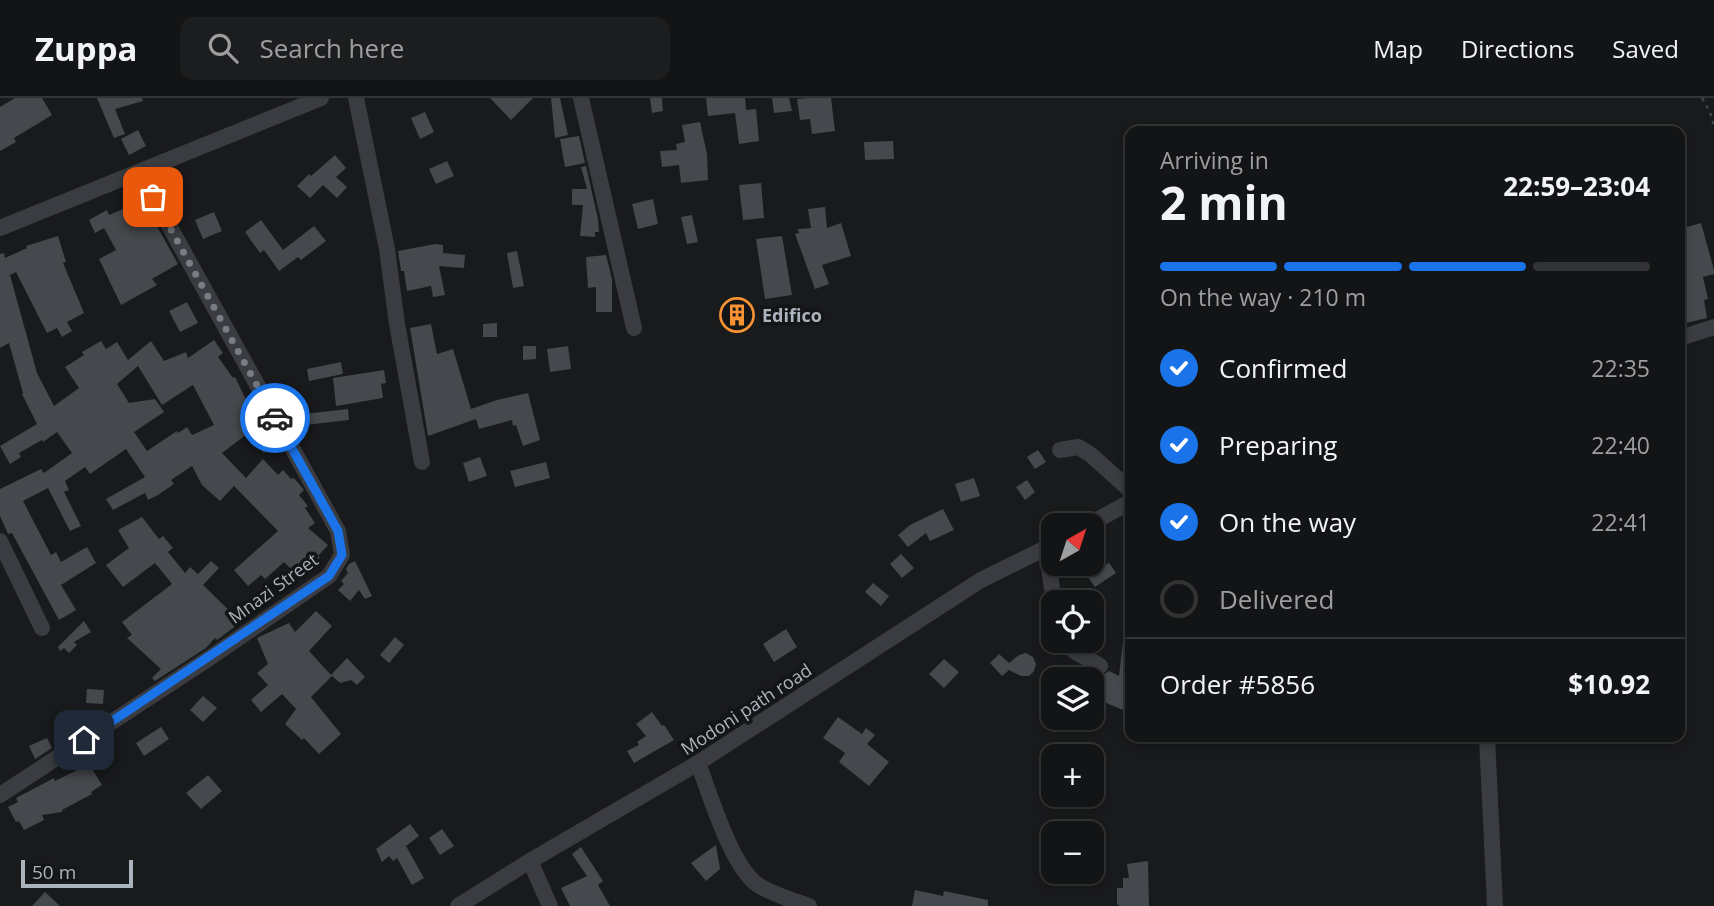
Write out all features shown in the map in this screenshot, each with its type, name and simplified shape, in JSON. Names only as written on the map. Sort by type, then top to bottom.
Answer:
[{"type":"street","points":[[0,228],[321,98]]},
{"type":"street","points":[[356,98],[387,248],[422,462]]},
{"type":"street","points":[[581,98],[634,328]]},
{"type":"street","name":"Mnazi Street","points":[[0,795],[329,576],[342,555],[338,531],[140,173]]},
{"type":"street","points":[[1685,336],[1714,327]]},
{"type":"street","points":[[1060,450],[1078,447],[1090,454],[1125,486]]},
{"type":"street","points":[[1104,516],[1125,505]]},
{"type":"street","points":[[0,541],[41,628]]},
{"type":"street","name":"Modoni path road","points":[[458,906],[698,763],[981,580],[1041,550]]},
{"type":"street","points":[[1077,653],[1100,666]]},
{"type":"street","points":[[1487,742],[1495,906]]},
{"type":"street","points":[[698,763],[723,827],[745,872],[757,884],[809,906]]},
{"type":"street","points":[[530,861],[550,906]]},
{"type":"path","points":[[1702,98],[1714,126]]},
{"type":"building","points":[[15,98],[42,98],[52,115],[14,138],[16,142],[0,151],[0,107]]},
{"type":"building","points":[[97,98],[142,98],[143,101],[115,109],[125,134],[114,138]]},
{"type":"building","points":[[490,98],[533,98],[511,120]]},
{"type":"building","points":[[551,98],[560,98],[568,135],[555,138]]},
{"type":"building","points":[[650,98],[662,98],[663,111],[652,113]]},
{"type":"building","points":[[706,98],[745,98],[746,110],[756,109],[759,141],[739,144],[735,113],[708,116]]},
{"type":"building","points":[[772,98],[789,98],[792,111],[774,113]]},
{"type":"building","points":[[831,98],[835,131],[812,134],[810,119],[800,120],[797,99]]},
{"type":"building","points":[[425,112],[434,132],[420,139],[411,118]]},
{"type":"building","points":[[700,122],[707,154],[708,180],[681,183],[679,165],[662,167],[660,151],[677,150],[676,144],[685,142],[682,125]]},
{"type":"building","points":[[138,130],[146,146],[129,155],[121,139]]},
{"type":"building","points":[[579,136],[585,163],[565,167],[560,139]]},
{"type":"building","points":[[893,141],[894,159],[865,160],[864,142]]},
{"type":"building","points":[[335,155],[346,168],[336,177],[347,187],[337,198],[323,185],[310,198],[297,186]]},
{"type":"building","points":[[447,161],[454,176],[436,184],[429,169]]},
{"type":"building","points":[[586,166],[598,219],[599,232],[595,232],[595,237],[580,236],[583,205],[572,205],[572,189],[587,189],[581,167]]},
{"type":"building","points":[[761,183],[764,218],[743,220],[739,185]]},
{"type":"building","points":[[653,199],[658,224],[638,229],[632,204]]},
{"type":"building","points":[[142,201],[150,221],[153,219],[178,264],[152,279],[157,285],[121,305],[99,259],[116,250],[104,228],[95,233],[89,220],[107,210],[109,215]]},
{"type":"building","points":[[825,207],[827,228],[841,223],[851,256],[822,265],[829,284],[815,289],[795,234],[799,233],[798,229],[811,228],[808,209]]},
{"type":"building","points":[[214,212],[222,231],[203,239],[195,220]]},
{"type":"building","points":[[692,215],[698,242],[687,244],[681,217]]},
{"type":"building","points":[[261,220],[283,250],[314,226],[326,241],[301,260],[298,257],[279,271],[264,250],[260,253],[245,232]]},
{"type":"building","points":[[1701,223],[1714,274],[1703,277],[1708,299],[1704,300],[1707,318],[1685,323],[1685,228]]},
{"type":"building","points":[[58,236],[66,262],[63,263],[84,313],[67,322],[72,331],[62,337],[57,328],[47,333],[16,272],[10,275],[37,373],[54,406],[79,388],[65,367],[84,355],[82,352],[101,341],[106,349],[117,342],[128,360],[151,341],[164,361],[186,352],[188,358],[214,340],[223,353],[218,357],[233,378],[235,377],[250,408],[255,405],[266,422],[262,424],[277,442],[264,453],[247,434],[222,453],[246,478],[263,459],[278,475],[283,470],[291,479],[294,478],[304,490],[299,495],[308,506],[305,508],[315,523],[308,528],[328,545],[318,556],[320,558],[300,578],[284,562],[265,579],[261,575],[248,586],[234,570],[278,531],[234,486],[220,501],[202,485],[192,466],[171,480],[174,484],[158,495],[148,500],[145,493],[113,510],[106,499],[145,477],[126,449],[90,474],[85,467],[65,481],[69,490],[64,492],[81,526],[70,531],[48,488],[23,501],[51,555],[56,552],[61,562],[87,547],[96,563],[61,585],[76,610],[59,620],[0,516],[0,489],[41,469],[44,473],[72,453],[57,432],[19,453],[21,457],[10,464],[0,446],[37,424],[22,394],[9,343],[0,348],[0,254],[4,253],[5,258],[27,248],[26,246]],"holes":[[[138,366],[162,405],[193,385],[214,425],[192,435],[187,427],[147,451],[134,432],[164,412],[155,399],[129,403],[117,384]]]},
{"type":"building","points":[[782,236],[792,295],[765,299],[756,239]]},
{"type":"building","points":[[443,245],[443,253],[465,255],[464,268],[439,266],[445,295],[433,297],[431,286],[407,291],[398,251]]},
{"type":"building","points":[[517,251],[524,286],[513,288],[507,253]]},
{"type":"building","points":[[606,255],[612,279],[612,312],[596,312],[596,287],[588,288],[586,257]]},
{"type":"building","points":[[187,302],[198,323],[180,332],[169,311]]},
{"type":"building","points":[[497,323],[497,337],[483,337],[483,324]]},
{"type":"building","points":[[431,324],[437,354],[453,349],[471,409],[528,393],[540,440],[523,446],[512,420],[479,429],[476,419],[428,436],[410,328]]},
{"type":"building","points":[[523,346],[536,346],[536,359],[523,360]]},
{"type":"building","points":[[568,346],[571,369],[550,372],[547,349]]},
{"type":"building","points":[[341,362],[343,374],[309,381],[307,369]]},
{"type":"building","points":[[384,370],[386,383],[381,384],[383,398],[336,406],[333,378]]},
{"type":"building","points":[[348,409],[349,420],[305,425],[304,414]]},
{"type":"building","points":[[1038,450],[1046,462],[1035,469],[1027,457]]},
{"type":"building","points":[[480,457],[487,476],[469,482],[463,463]]},
{"type":"building","points":[[546,462],[550,478],[515,487],[510,471]]},
{"type":"building","points":[[974,478],[980,496],[961,502],[955,484]]},
{"type":"building","points":[[1027,480],[1035,492],[1025,500],[1016,487]]},
{"type":"building","points":[[943,509],[954,530],[930,541],[926,533],[908,547],[898,535],[910,525]]},
{"type":"building","points":[[142,517],[159,539],[163,536],[173,548],[168,552],[185,573],[190,567],[198,574],[211,561],[219,568],[203,585],[241,622],[155,681],[152,678],[161,669],[127,638],[132,635],[122,622],[172,584],[155,563],[123,587],[106,565],[129,548],[118,530]]},
{"type":"building","points":[[901,554],[914,568],[902,578],[890,564]]},
{"type":"building","points":[[355,561],[372,596],[365,599],[359,590],[350,601],[338,590],[344,584],[341,581],[348,573],[346,569]]},
{"type":"building","points":[[1109,563],[1116,573],[1095,587],[1087,576],[1104,576],[1104,566]]},
{"type":"building","points":[[873,583],[889,596],[881,606],[865,592]]},
{"type":"building","points":[[316,611],[332,626],[309,651],[331,675],[347,658],[365,677],[357,685],[351,680],[340,683],[332,676],[311,697],[341,734],[319,754],[285,724],[296,709],[282,694],[261,712],[251,700],[268,685],[257,673],[268,664],[257,638],[289,623],[295,632]]},
{"type":"building","points":[[84,621],[91,632],[74,642],[77,645],[69,653],[64,648],[60,651],[58,647]]},
{"type":"building","points":[[786,629],[797,647],[774,662],[763,644]]},
{"type":"building","points":[[395,637],[404,645],[389,663],[380,655]]},
{"type":"building","points":[[1125,642],[1123,710],[1104,702],[1104,674],[1109,671],[1119,676]]},
{"type":"building","points":[[1026,653],[1033,657],[1036,664],[1029,676],[1021,676],[1009,670],[1002,676],[990,663],[999,654],[1009,663]]},
{"type":"building","points":[[944,659],[959,672],[944,688],[929,674]]},
{"type":"building","points":[[87,689],[104,690],[103,704],[86,703]]},
{"type":"building","points":[[203,696],[217,708],[203,722],[190,710]]},
{"type":"building","points":[[652,712],[674,740],[634,763],[627,751],[639,745],[637,742],[646,736],[636,724]]},
{"type":"building","points":[[838,717],[862,734],[866,728],[875,735],[867,744],[889,762],[869,786],[839,762],[845,753],[823,738]]},
{"type":"building","points":[[161,727],[169,739],[144,756],[136,743]]},
{"type":"building","points":[[47,738],[52,748],[35,759],[29,746]]},
{"type":"building","points":[[89,764],[102,785],[91,792],[92,794],[62,812],[42,815],[44,820],[24,830],[19,821],[16,822],[8,807],[18,802],[16,798]]},
{"type":"building","points":[[208,775],[222,791],[201,809],[186,793]]},
{"type":"building","points":[[410,824],[419,836],[406,846],[424,878],[412,885],[397,858],[393,861],[389,856],[382,862],[376,849]]},
{"type":"building","points":[[442,829],[454,846],[440,855],[429,838]]},
{"type":"building","points":[[716,845],[720,869],[706,881],[691,863]]},
{"type":"building","points":[[581,847],[603,881],[598,885],[610,906],[570,906],[561,888],[587,876],[572,854]]},
{"type":"building","points":[[1148,861],[1149,906],[1117,904],[1117,888],[1123,888],[1123,878],[1129,878],[1127,864]]},
{"type":"building","points":[[915,890],[943,896],[944,891],[988,900],[988,906],[912,906]]},
{"type":"building","points":[[45,892],[60,906],[32,906]]},
{"type":"way so far","points":[[153,197],[275,418]]},
{"type":"place","name":"Edifico","points":[[737,315]]},
{"type":"route","points":[[84,740],[329,576],[342,555],[338,531],[275,418]]}]
